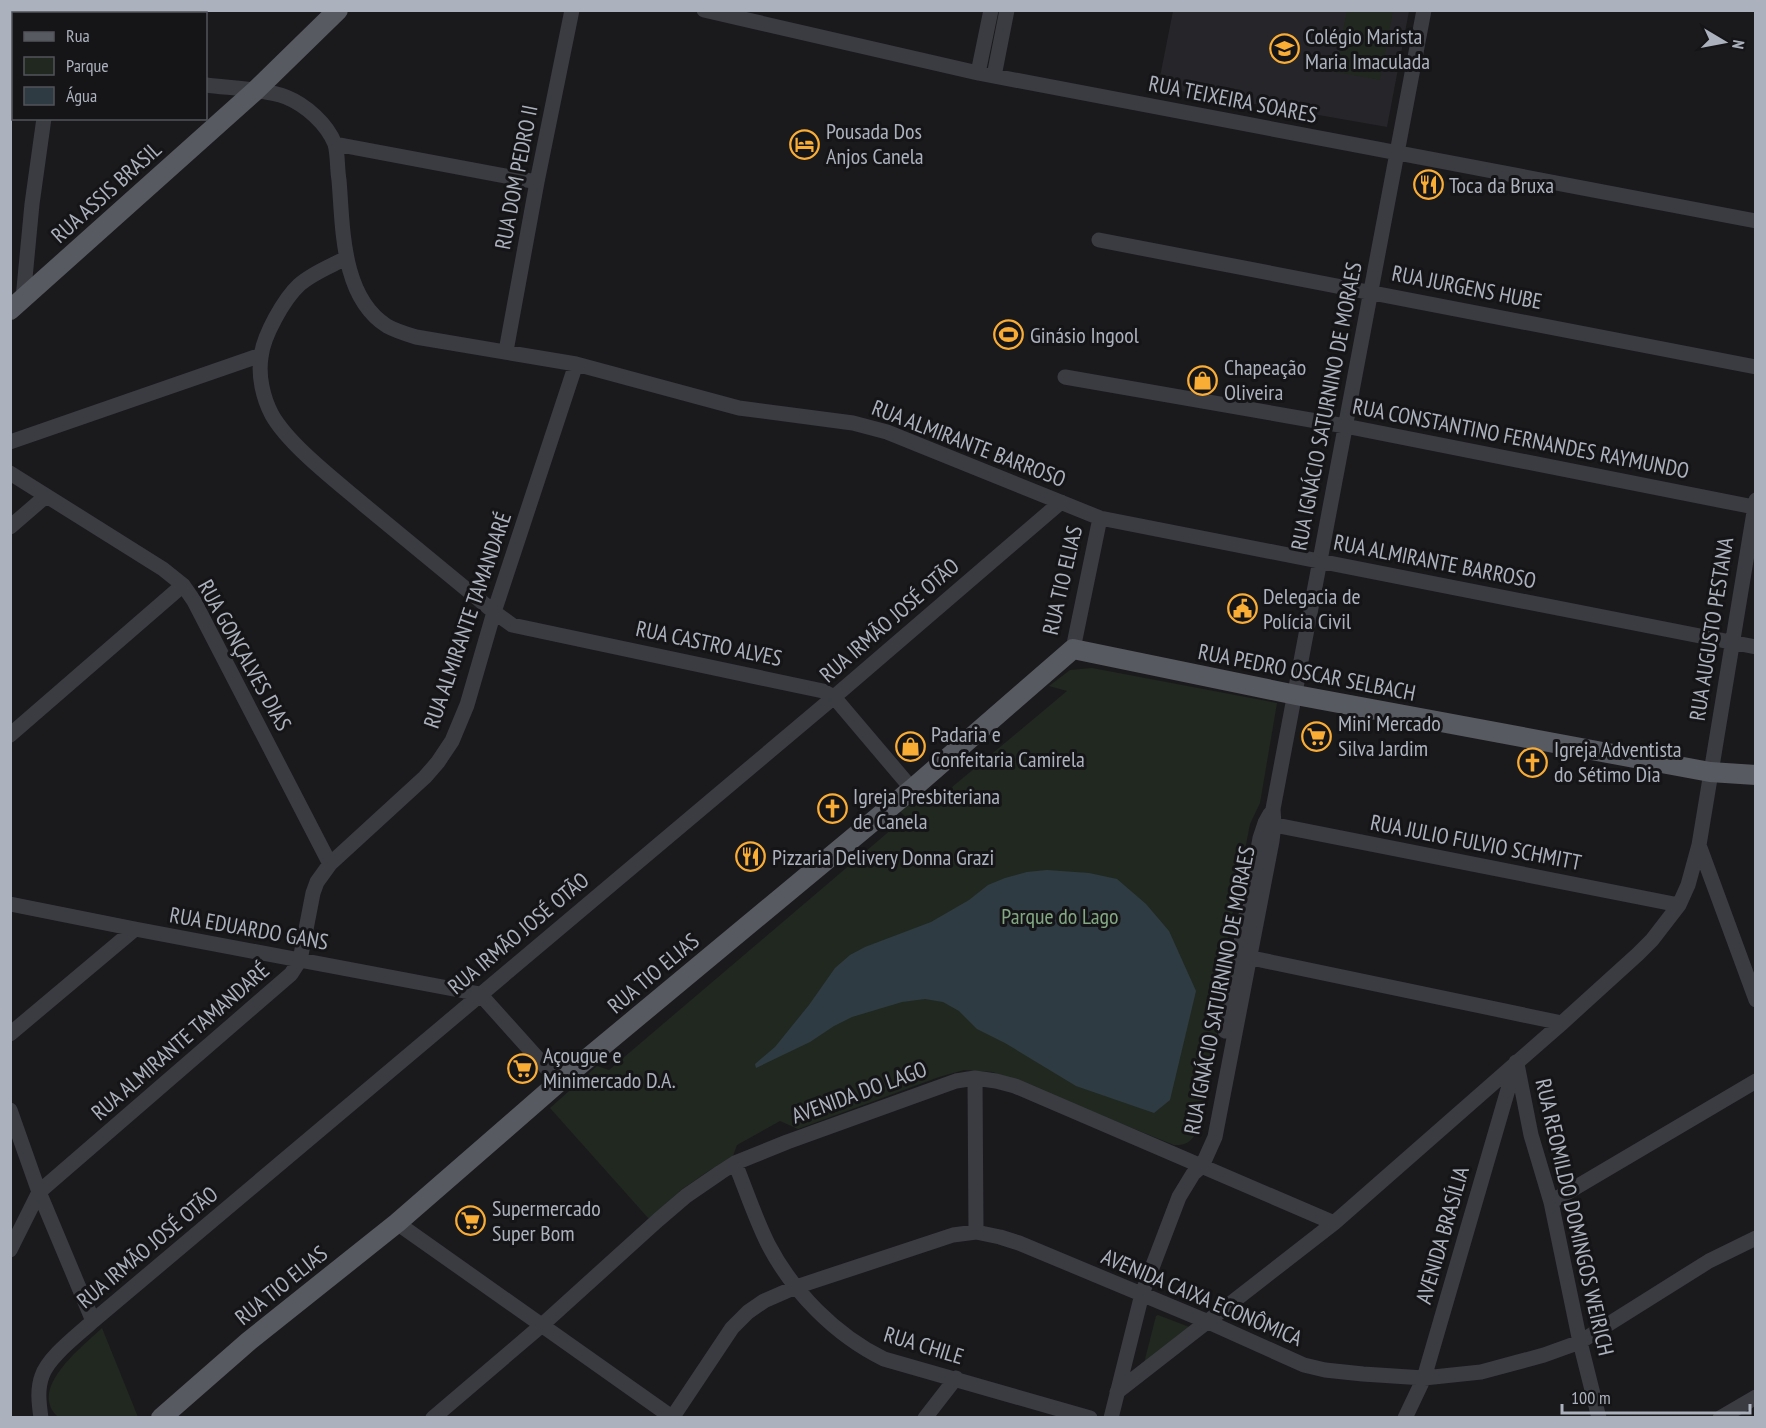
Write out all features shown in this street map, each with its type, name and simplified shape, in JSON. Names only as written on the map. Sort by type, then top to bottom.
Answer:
[{"type":"main road","name":"RUA ASSIS BRASIL","points":[[16,304],[255,91],[338,10]]},
{"type":"main road","name":"RUA PEDRO OSCAR SELBACH","points":[[1073,649],[1296,695],[1710,772],[1755,775]]},
{"type":"main road","name":"RUA TIO ELIAS","points":[[161,1418],[249,1341],[397,1223],[559,1082],[912,789],[1073,649]]},
{"type":"street","name":"RUA DOM PEDRO II","points":[[506,351],[572,10]]},
{"type":"street","name":"RUA TEIXEIRA SOARES","points":[[704,10],[978,73],[1755,220]]},
{"type":"street","points":[[978,73],[991,10]]},
{"type":"street","points":[[994,76],[1007,10]]},
{"type":"street","name":"RUA IGNÁCIO SATURNINO DE MORAES","points":[[1111,1418],[1142,1294],[1179,1197],[1197,1167],[1232,1025],[1425,10]]},
{"type":"street","name":"RUA ALMIRANTE BARROSO","points":[[207,85],[286,97],[304,107],[324,125],[335,144],[346,258],[363,303],[386,326],[399,332],[416,337],[576,364],[739,408],[854,423],[888,432],[1100,518],[1755,647]]},
{"type":"street","points":[[16,304],[44,120]]},
{"type":"street","points":[[335,144],[537,182]]},
{"type":"street","name":"RUA JURGENS HUBE","points":[[1099,240],[1755,367]]},
{"type":"street","points":[[10,442],[261,355],[277,314],[299,284],[346,258]]},
{"type":"street","name":"RUA CASTRO ALVES","points":[[261,355],[260,368],[265,398],[273,415],[294,442],[332,478],[494,612],[513,625],[797,685],[823,691],[834,697]]},
{"type":"street","name":"RUA ALMIRANTE TAMANDARÉ","points":[[39,1192],[291,974],[300,960],[317,882],[330,864],[425,777],[452,741],[466,705],[494,612],[576,364]]},
{"type":"street","name":"RUA CONSTANTINO FERNANDES RAYMUNDO","points":[[1065,377],[1345,426],[1755,503]]},
{"type":"street","name":"RUA GONÇALVES DIAS","points":[[10,473],[163,569],[183,585],[194,601],[330,864]]},
{"type":"street","points":[[10,527],[46,496]]},
{"type":"street","name":"RUA IRMÃO JOSÉ OTÃO","points":[[41,1418],[39,1394],[42,1373],[53,1359],[93,1321],[834,697],[1061,502]]},
{"type":"street","name":"RUA AUGUSTO PESTANA","points":[[1117,1392],[1334,1223],[1562,1023],[1652,940],[1679,905],[1688,885],[1699,844],[1755,503]]},
{"type":"street","name":"RUA TIO ELIAS","points":[[1073,649],[1100,518]]},
{"type":"street","points":[[10,735],[183,585]]},
{"type":"street","points":[[834,697],[912,789]]},
{"type":"street","name":"RUA JULIO FULVIO SCHMITT","points":[[1270,819],[1679,905]]},
{"type":"street","points":[[1699,844],[1755,1000]]},
{"type":"street","name":"RUA EDUARDO GANS","points":[[10,904],[480,994]]},
{"type":"street","points":[[10,1034],[135,929]]},
{"type":"street","points":[[1245,957],[1562,1023]]},
{"type":"street","points":[[480,994],[559,1082]]},
{"type":"street","name":"RUA REOMILDO DOMINGOS WEIRICH","points":[[1516,1062],[1531,1135],[1551,1202],[1580,1342],[1599,1418]]},
{"type":"street","name":"AVENIDA BRASÍLIA","points":[[1405,1418],[1424,1378],[1516,1062]]},
{"type":"street","points":[[975,1078],[976,1232]]},
{"type":"street","name":"AVENIDA DO LAGO","points":[[433,1418],[542,1325],[686,1196],[735,1162],[956,1081],[975,1078],[1015,1086],[1197,1167],[1334,1223]]},
{"type":"street","points":[[1551,1202],[1755,1081]]},
{"type":"street","points":[[10,1110],[39,1192],[93,1321]]},
{"type":"street","name":"RUA CHILE","points":[[735,1162],[769,1245],[796,1287],[824,1317],[847,1337],[884,1359],[1090,1418]]},
{"type":"street","points":[[10,1250],[39,1192]]},
{"type":"street","points":[[397,1223],[673,1417]]},
{"type":"street","name":"AVENIDA CAIXA ECONÔMICA","points":[[673,1417],[732,1328],[747,1312],[764,1301],[796,1287],[953,1235],[976,1232],[1019,1243],[1206,1321],[1304,1365],[1325,1370],[1424,1378],[1481,1372],[1544,1355],[1580,1342],[1709,1261],[1755,1238]]},
{"type":"street","points":[[925,1418],[956,1378]]},
{"type":"street","name":"AVENIDA DO LAGO","points":[[446,1418],[458,1395]]},
{"type":"street","points":[[1720,1418],[1755,1397]]},
{"type":"shaded area","name":"Colégio Marista Maria Imaculada","points":[[1173,11],[1409,11],[1387,127],[1158,87]]},
{"type":"green space","points":[[1347,10],[1393,11],[1380,80],[1335,72]]},
{"type":"green space","name":"Parque do Lago","points":[[1092,668],[1277,703],[1260,803],[1250,824],[1223,962],[1228,979],[1200,1124],[1194,1137],[1184,1144],[1174,1145],[993,1072],[964,1070],[798,1129],[780,1121],[737,1145],[733,1156],[681,1190],[649,1219],[550,1108],[597,1066],[609,1070],[906,817],[898,810],[919,793],[939,798],[1067,691],[1049,686],[1070,670]]},
{"type":"green space","points":[[1156,1316],[1192,1328],[1142,1371]]},
{"type":"green space","points":[[102,1328],[138,1417],[58,1417],[50,1406],[49,1394],[53,1382],[71,1357]]},
{"type":"water","name":"Parque do Lago","points":[[1047,870],[1089,873],[1117,879],[1146,904],[1169,931],[1196,991],[1170,1100],[1154,1113],[1076,1086],[1005,1043],[977,1029],[959,1011],[943,1002],[925,999],[902,1002],[852,1017],[810,1042],[756,1068],[755,1064],[775,1047],[835,968],[850,955],[931,922],[969,900],[988,885],[1027,872]]},
{"type":"place","name":"Colégio Marista Maria Imaculada","points":[[1284,49]]},
{"type":"place","name":"Pousada Dos Anjos Canela","points":[[805,144]]},
{"type":"place","name":"Toca da Bruxa","points":[[1428,185]]},
{"type":"place","name":"Ginásio Ingool","points":[[1009,335]]},
{"type":"place","name":"Chapeação Oliveira","points":[[1203,380]]},
{"type":"place","name":"Delegacia de Polícia Civil","points":[[1242,609]]},
{"type":"place","name":"Mini Mercado Silva Jardim","points":[[1317,736]]},
{"type":"place","name":"Padaria e Confeitaria Camirela","points":[[910,747]]},
{"type":"place","name":"Igreja Adventista do Sétimo Dia","points":[[1533,762]]},
{"type":"place","name":"Igreja Presbiteriana de Canela","points":[[832,809]]},
{"type":"place","name":"Pizzaria Delivery Donna Grazi","points":[[751,857]]},
{"type":"place","name":"Açougue e Minimercado D.A.","points":[[522,1068]]},
{"type":"place","name":"Supermercado Super Bom","points":[[471,1221]]}]
